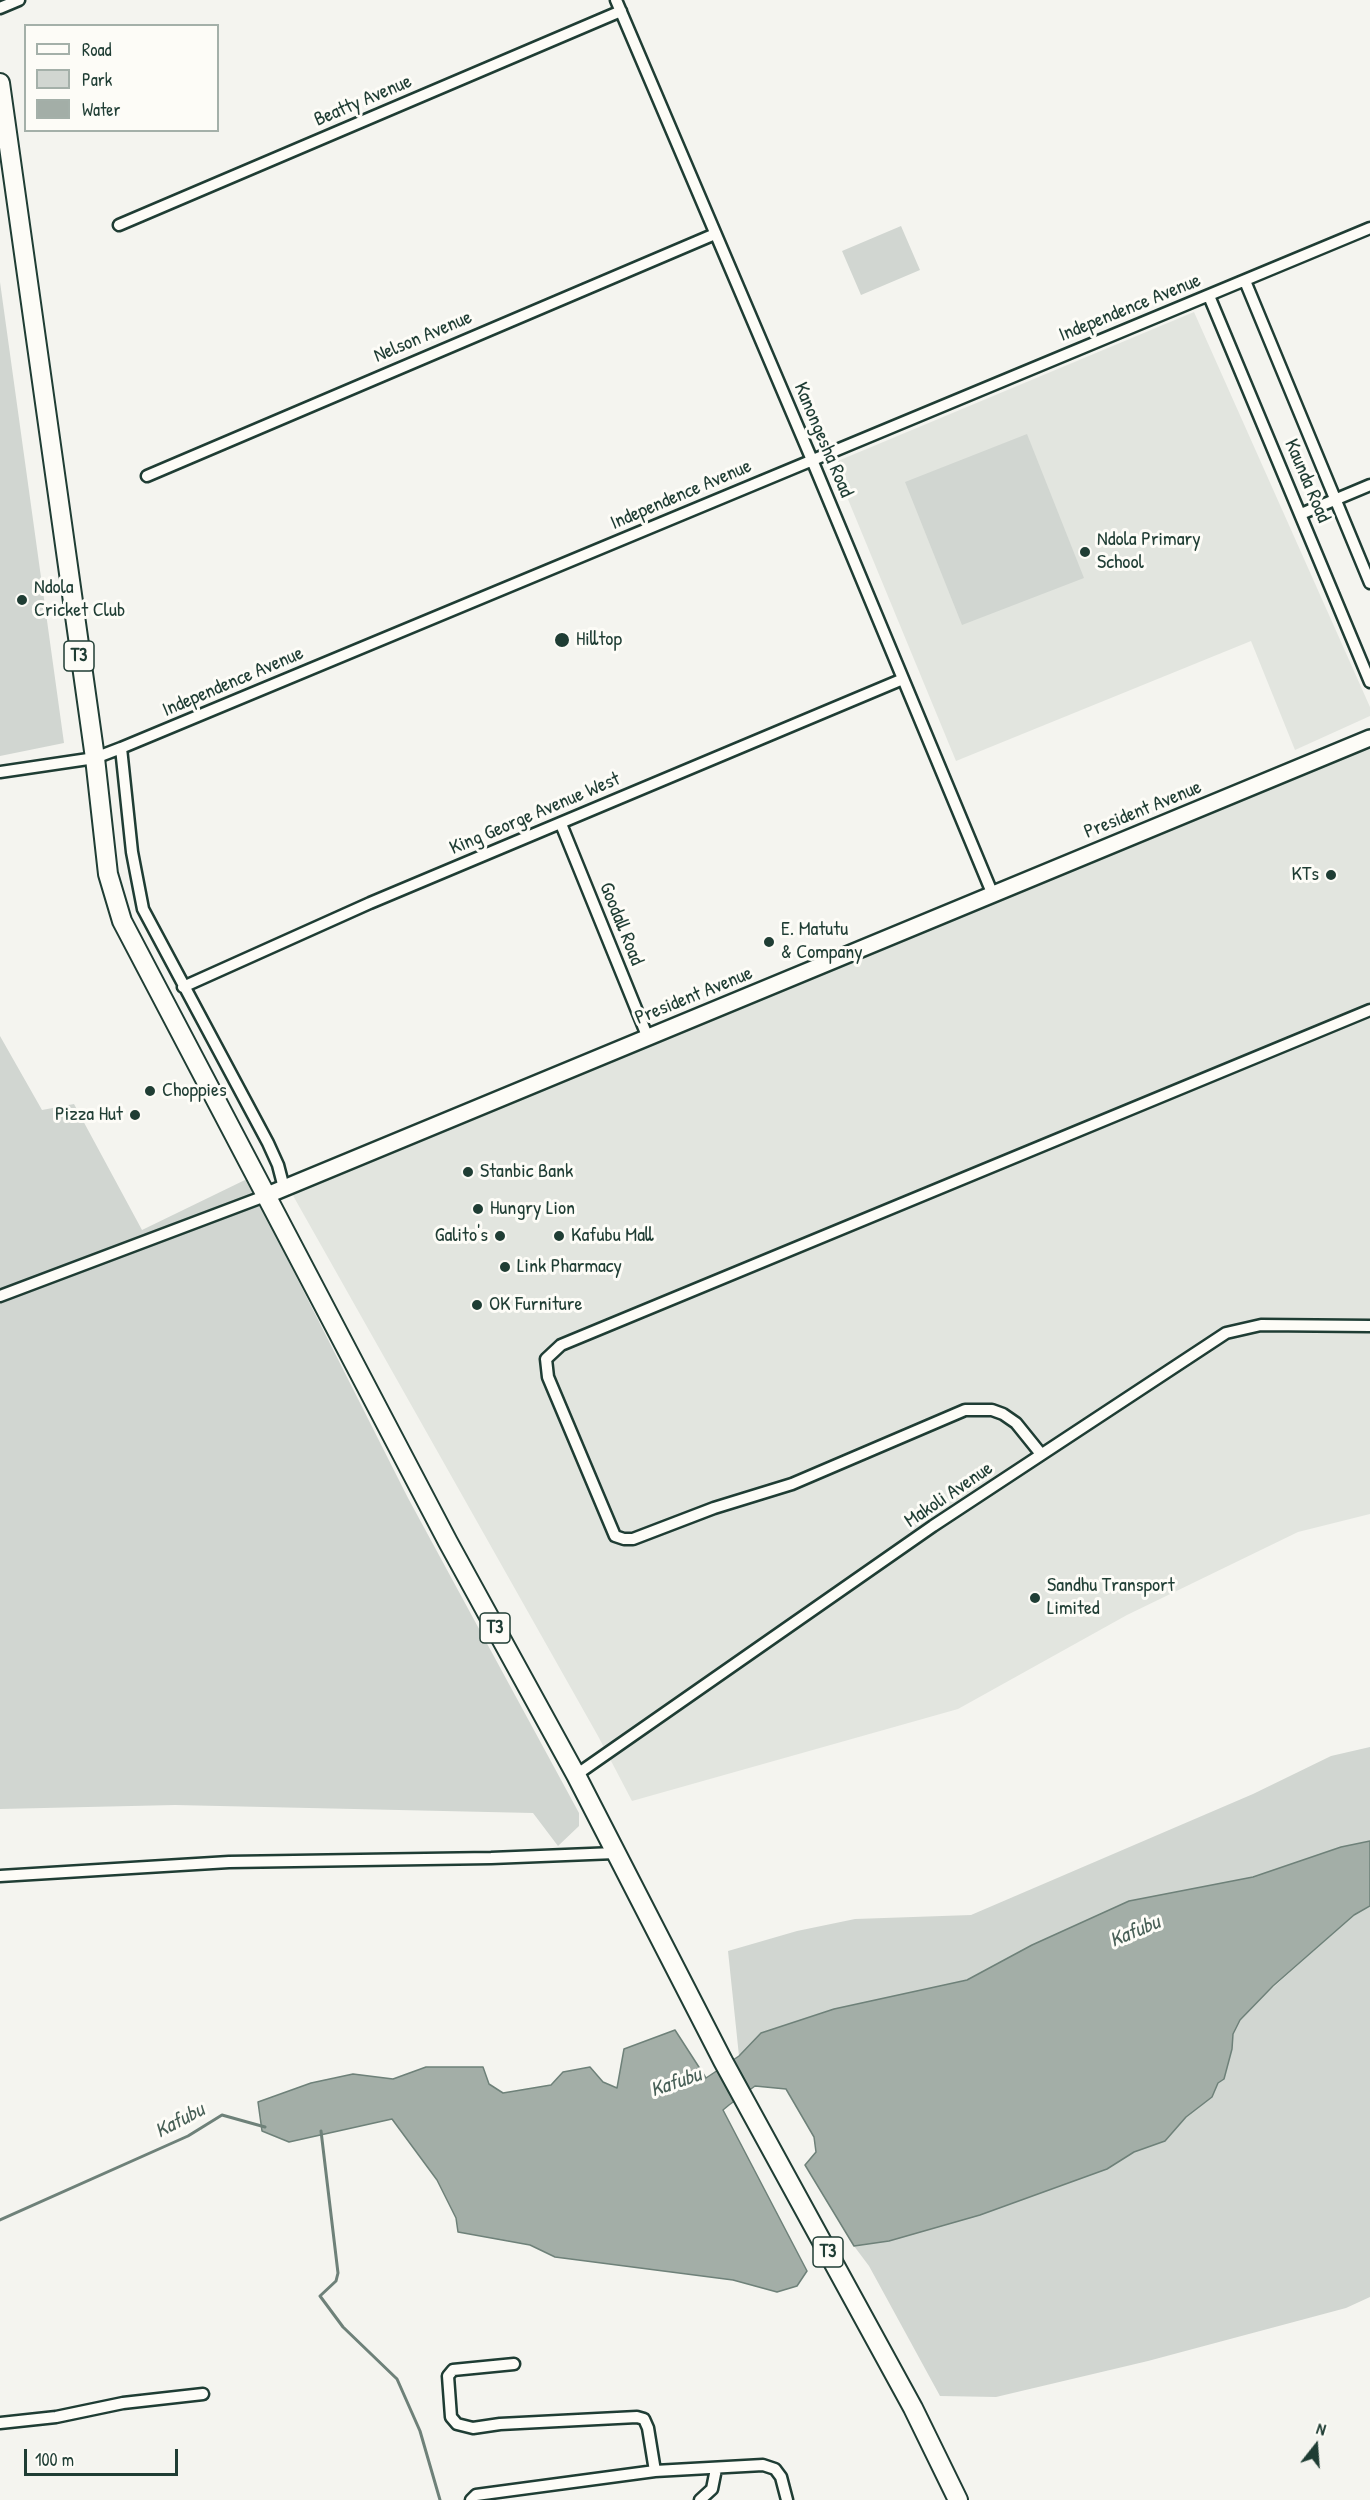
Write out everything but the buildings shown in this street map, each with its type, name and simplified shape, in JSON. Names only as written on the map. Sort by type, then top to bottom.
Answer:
[{"type":"highway","name":"T3","points":[[0,83],[94,758],[108,874],[122,921],[448,1542],[576,1775],[723,2061],[913,2408],[958,2500]]},
{"type":"main road","name":"President Avenue","points":[[266,1196],[1370,738]]},
{"type":"street","points":[[0,8],[19,0]]},
{"type":"street","name":"Kanongesha Road","points":[[616,0],[812,460],[993,895]]},
{"type":"street","name":"Beatty Avenue","points":[[119,225],[621,11]]},
{"type":"street","name":"Independence Avenue","points":[[0,772],[94,758],[121,748],[1370,228]]},
{"type":"street","name":"Nelson Avenue","points":[[147,476],[715,234]]},
{"type":"street","name":"Kaunda Road","points":[[1245,281],[1370,583]]},
{"type":"street","name":"Kaunda Road","points":[[1209,296],[1370,682]]},
{"type":"street","points":[[1301,514],[1370,485]]},
{"type":"street","name":"King George Avenue West","points":[[183,987],[370,903],[903,679]]},
{"type":"street","points":[[121,748],[132,852],[143,909],[268,1143],[278,1165],[284,1188]]},
{"type":"street","name":"Goodall Road","points":[[561,824],[648,1038]]},
{"type":"street","points":[[1041,1454],[1016,1423],[1003,1414],[992,1410],[966,1410],[792,1484],[714,1508],[633,1539],[624,1539],[615,1536],[548,1377],[546,1359],[561,1345],[1370,1010]]},
{"type":"street","points":[[0,1296],[266,1196]]},
{"type":"street","name":"Makoli Avenue","points":[[576,1775],[1041,1454],[1226,1333],[1261,1325],[1370,1326]]},
{"type":"street","points":[[0,1876],[229,1862],[491,1858],[615,1852]]},
{"type":"street","points":[[514,2364],[453,2370],[448,2376],[451,2417],[457,2424],[473,2428],[500,2424],[638,2417],[644,2419],[648,2428],[655,2471]]},
{"type":"street","points":[[0,2423],[56,2417],[123,2403],[203,2394]]},
{"type":"street","points":[[471,2500],[476,2495],[655,2471],[763,2465],[775,2469],[781,2477],[787,2500]]},
{"type":"street","points":[[700,2500],[712,2489],[716,2469]]},
{"type":"shaded area","name":"Ndola Primary School","points":[[1194,312],[1370,707],[1370,716],[1295,750],[1251,641],[956,761],[833,463]]},
{"type":"shaded area","points":[[1370,746],[1370,1514],[1298,1532],[1127,1615],[958,1709],[632,1801],[598,1736],[291,1192]]},
{"type":"green space","points":[[901,226],[920,270],[861,295],[842,251]]},
{"type":"green space","name":"Ndola Cricket Club","points":[[0,282],[64,743],[0,756]]},
{"type":"green space","points":[[1027,434],[1084,578],[962,625],[905,482]]},
{"type":"green space","points":[[0,1036],[42,1110],[74,1104],[142,1230],[247,1179],[408,1498],[579,1813],[579,1826],[558,1846],[533,1813],[175,1805],[0,1809]]},
{"type":"green space","points":[[1370,1747],[1370,1841],[1341,1847],[1253,1877],[1129,1901],[1032,1945],[967,1980],[834,2009],[762,2033],[739,2056],[728,1951],[797,1931],[855,1919],[971,1915],[1253,1794],[1331,1756]]},
{"type":"green space","points":[[1370,1906],[1370,2297],[1346,2308],[1148,2361],[996,2397],[940,2396],[869,2266],[854,2246],[889,2241],[980,2215],[1107,2169],[1134,2152],[1165,2141],[1186,2117],[1212,2097],[1232,2049],[1233,2034],[1240,2020],[1250,2008],[1354,1915]]},
{"type":"water","points":[[1370,1841],[1370,1906],[1354,1915],[1273,1986],[1240,2020],[1233,2034],[1232,2049],[1224,2079],[1218,2083],[1212,2097],[1186,2117],[1165,2141],[1134,2152],[1107,2169],[980,2215],[889,2241],[854,2246],[805,2165],[816,2152],[814,2137],[786,2089],[755,2086],[729,2105],[723,2110],[807,2271],[797,2286],[777,2292],[733,2280],[555,2257],[530,2245],[458,2232],[456,2218],[437,2180],[392,2119],[289,2142],[262,2131],[258,2102],[311,2083],[353,2074],[393,2079],[426,2067],[483,2067],[489,2084],[503,2093],[551,2085],[563,2072],[590,2067],[603,2082],[617,2088],[624,2049],[675,2030],[706,2078],[739,2056],[761,2033],[834,2009],[967,1980],[1032,1945],[1129,1901],[1253,1877],[1341,1847]]},
{"type":"waterway","name":"Kafubu","points":[[0,2220],[188,2136],[222,2115],[265,2127]]},
{"type":"waterway","points":[[321,2131],[338,2273],[336,2281],[320,2296],[343,2327],[397,2379],[420,2431],[440,2500]]},
{"type":"place","name":"Ndola Primary School","points":[[1085,552]]},
{"type":"place","name":"Ndola Cricket Club","points":[[22,600]]},
{"type":"place","name":"Hilltop","points":[[562,640]]},
{"type":"place","name":"KTs","points":[[1331,875]]},
{"type":"place","name":"E. Matutu & Company","points":[[769,942]]},
{"type":"place","name":"Choppies","points":[[150,1091]]},
{"type":"place","name":"Pizza Hut","points":[[135,1115]]},
{"type":"place","name":"Stanbic Bank","points":[[468,1172]]},
{"type":"place","name":"Hungry Lion","points":[[478,1209]]},
{"type":"place","name":"Galito's","points":[[500,1236]]},
{"type":"place","name":"Kafubu Mall","points":[[559,1236]]},
{"type":"place","name":"Link Pharmacy","points":[[505,1267]]},
{"type":"place","name":"OK Furniture","points":[[477,1305]]},
{"type":"place","name":"Sandhu Transport Limited","points":[[1035,1598]]}]
